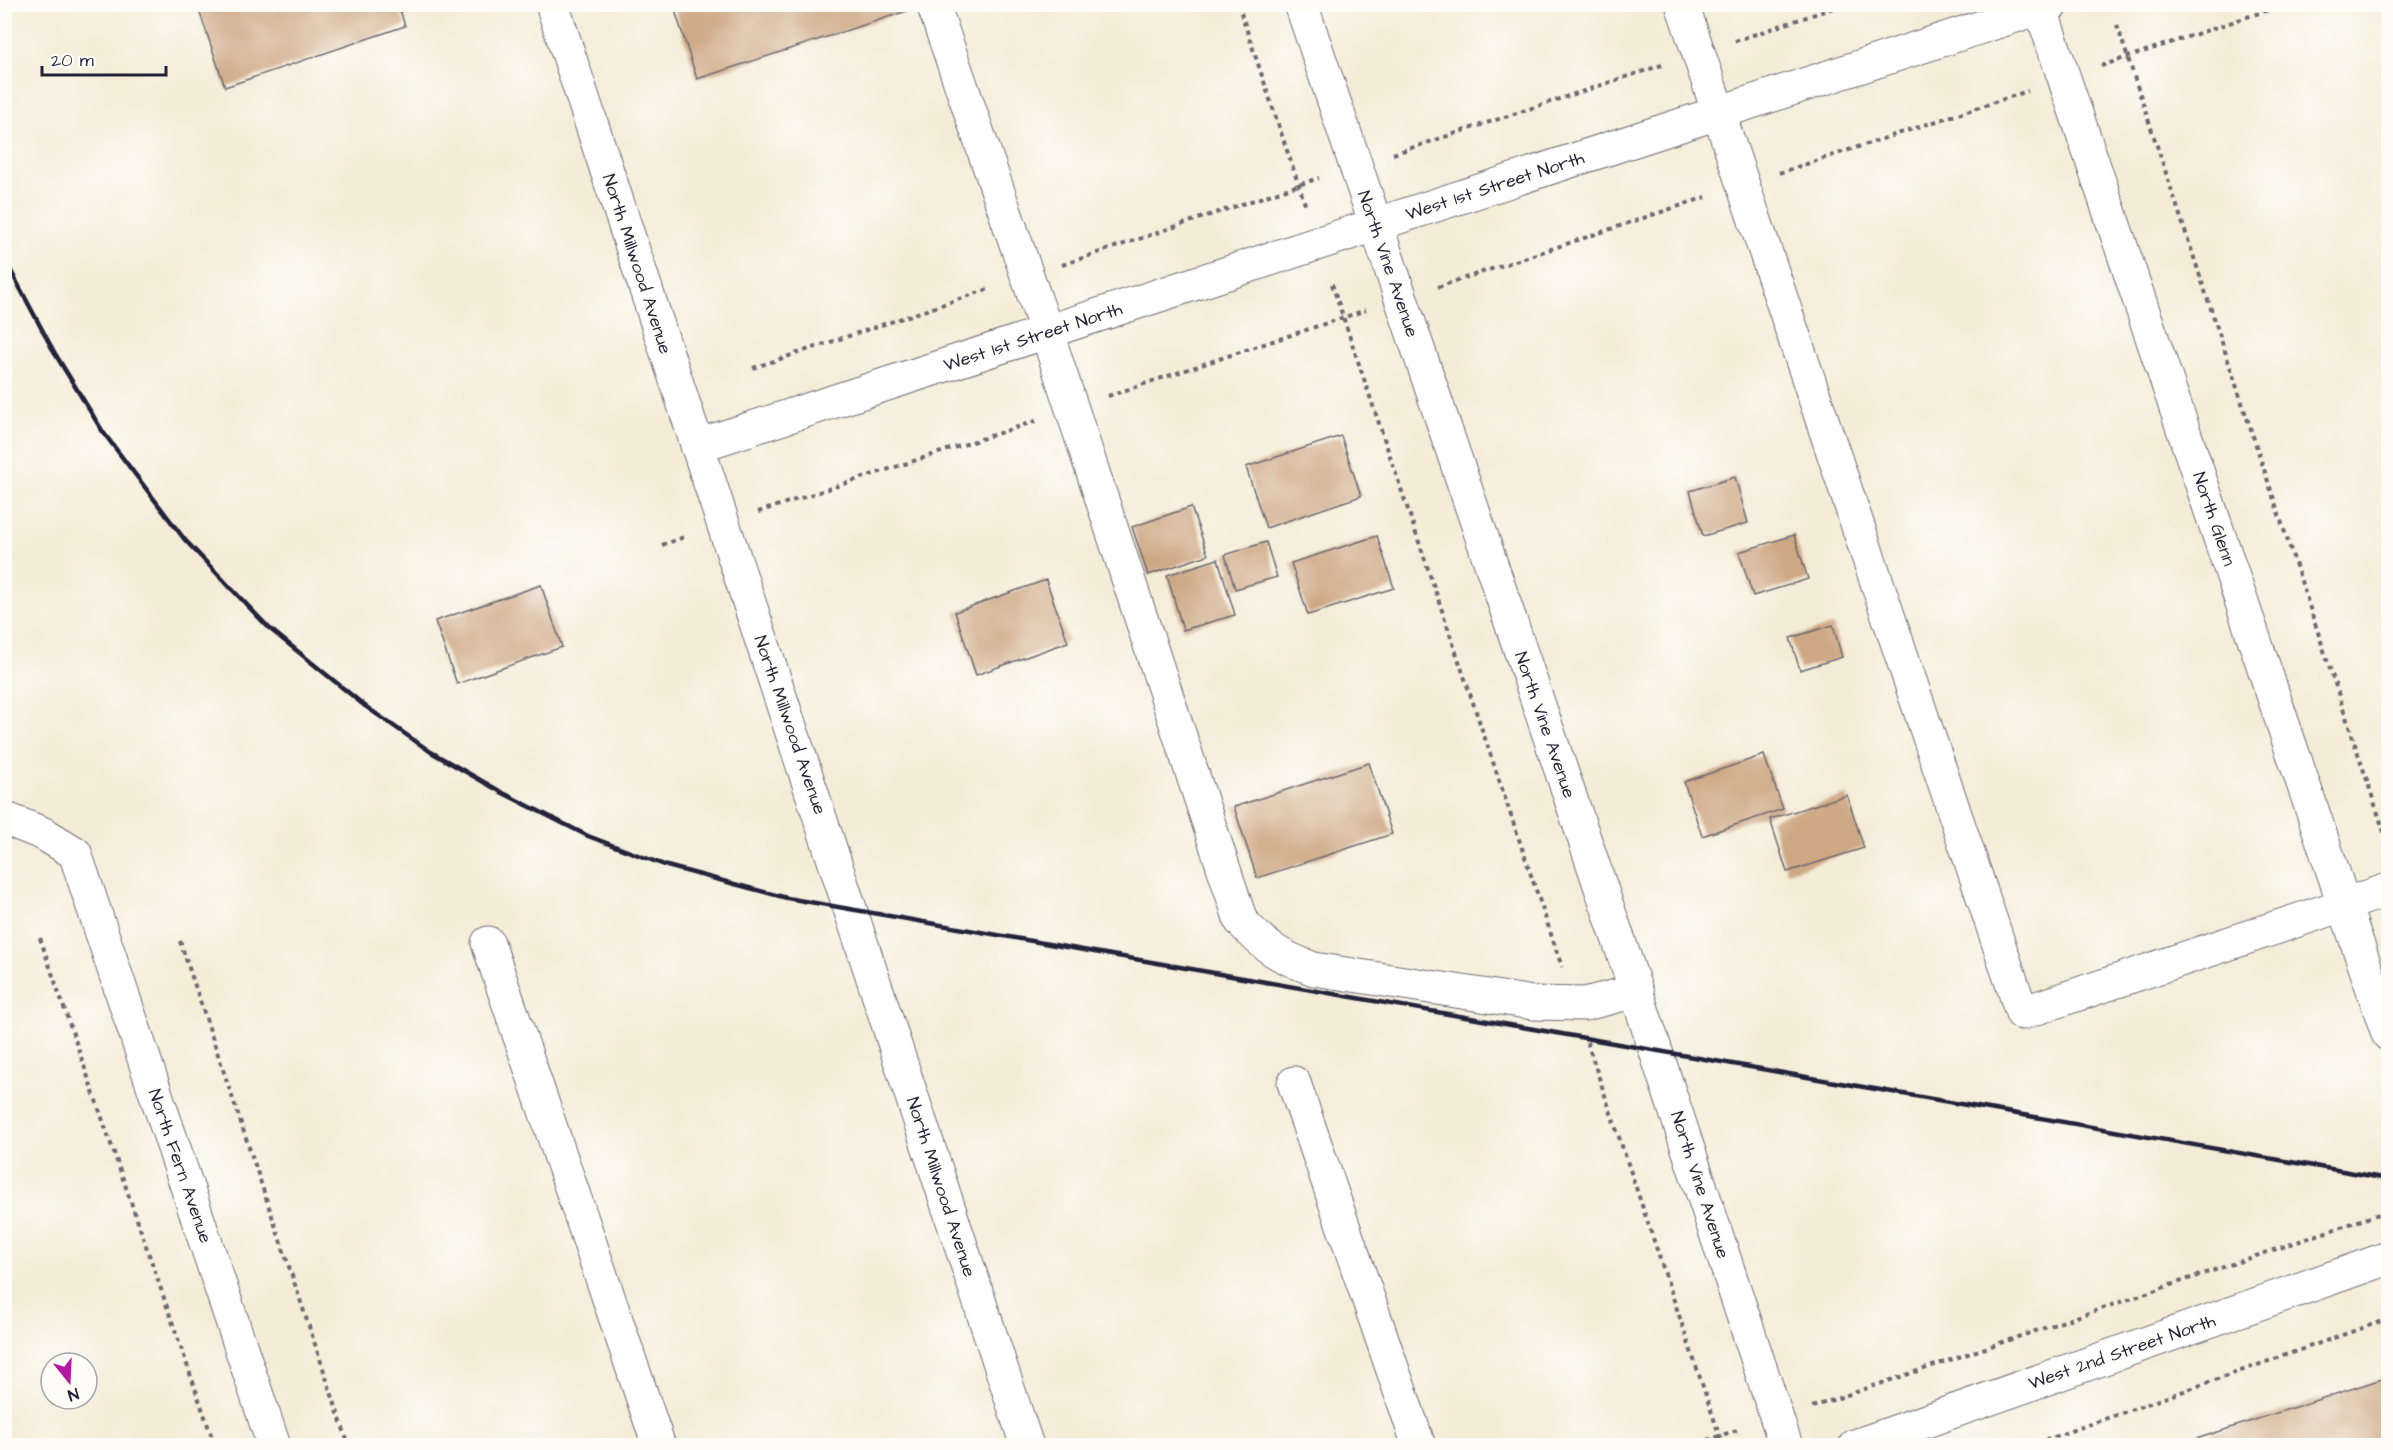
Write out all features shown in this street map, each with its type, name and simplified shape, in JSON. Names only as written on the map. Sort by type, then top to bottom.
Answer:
[{"type":"street","name":"North Millwood Avenue","points":[[552,4],[1027,1446]]},
{"type":"street","points":[[933,4],[1047,333],[1241,921],[1261,944],[1283,958],[1314,969],[1533,1003],[1585,1004],[1636,991]]},
{"type":"street","name":"North Vine Avenue","points":[[1301,4],[1636,991],[1786,1446]]},
{"type":"street","points":[[1682,4],[2022,1013],[2388,890]]},
{"type":"street","name":"West 1st Street North","points":[[697,446],[2044,6]]},
{"type":"street","name":"North Glenn","points":[[2044,6],[2388,1034]]},
{"type":"street","name":"North Fern Avenue","points":[[4,818],[44,834],[75,853],[274,1446]]},
{"type":"street","points":[[488,943],[659,1446]]},
{"type":"street","points":[[1294,1083],[1419,1446]]},
{"type":"street","name":"West 2nd Street North","points":[[1856,1446],[2388,1258]]},
{"type":"path","points":[[1238,4],[1308,213]]},
{"type":"path","points":[[1388,156],[1845,4]]},
{"type":"path","points":[[2094,68],[2286,4]]},
{"type":"path","points":[[2117,25],[2388,844]]},
{"type":"path","points":[[1332,284],[1723,1446]]},
{"type":"path","points":[[662,544],[691,534]]},
{"type":"path","points":[[40,938],[215,1446]]},
{"type":"path","points":[[180,941],[349,1446]]},
{"type":"path","points":[[1808,1408],[2388,1211]]},
{"type":"path","points":[[2028,1446],[2388,1319]]},
{"type":"path","points":[[1690,1446],[1742,1429]]},
{"type":"building","points":[[197,4],[398,4],[405,26],[225,87]]},
{"type":"building","points":[[673,4],[912,4],[913,9],[697,79]]},
{"type":"building","points":[[1341,436],[1361,496],[1266,528],[1246,467]]},
{"type":"building","points":[[1735,477],[1748,523],[1703,536],[1690,491]]},
{"type":"building","points":[[1191,507],[1208,555],[1148,575],[1132,527]]},
{"type":"building","points":[[1794,535],[1808,579],[1753,596],[1739,552]]},
{"type":"building","points":[[1377,536],[1394,588],[1308,615],[1291,563]]},
{"type":"building","points":[[1266,542],[1277,577],[1235,589],[1225,555]]},
{"type":"building","points":[[1218,559],[1235,615],[1183,630],[1167,575]]},
{"type":"building","points":[[1046,580],[1068,642],[976,675],[955,612]]},
{"type":"building","points":[[541,585],[562,647],[457,684],[435,621]]},
{"type":"building","points":[[1833,625],[1842,657],[1800,670],[1790,638]]},
{"type":"building","points":[[1764,755],[1783,809],[1702,836],[1684,782]]},
{"type":"building","points":[[1369,763],[1392,834],[1257,878],[1234,807]]},
{"type":"building","points":[[1847,795],[1864,848],[1787,872],[1770,819]]},
{"type":"building","points":[[2388,1377],[2388,1446],[2198,1446],[2196,1439]]},
{"type":"railway","points":[[4,258],[54,352],[103,432],[185,540],[269,628],[365,706],[431,752],[503,793],[588,836],[667,866],[787,898],[2388,1179]]}]
